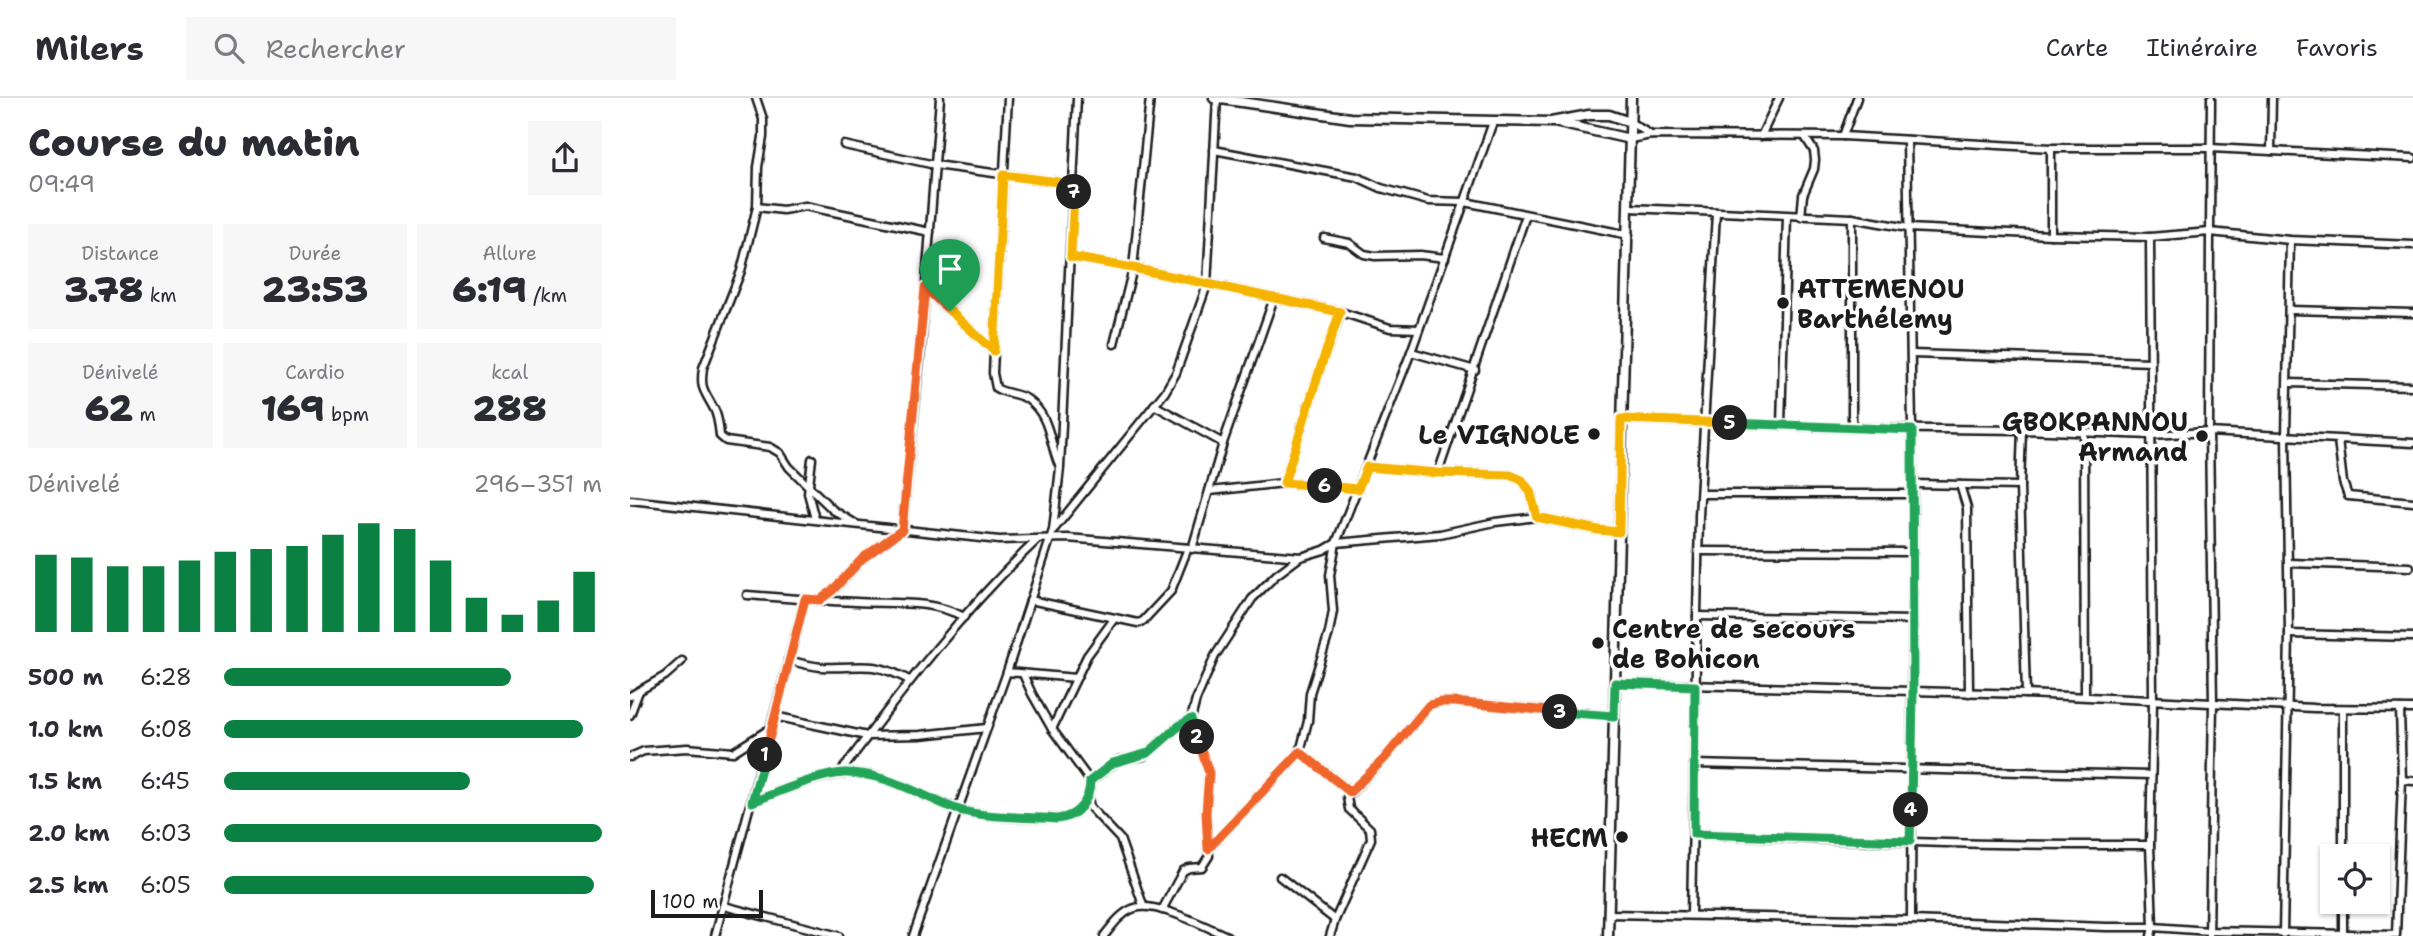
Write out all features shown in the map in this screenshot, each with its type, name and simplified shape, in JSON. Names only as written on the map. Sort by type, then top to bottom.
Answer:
[{"type":"street","points":[[756,98],[763,119],[757,207],[741,271],[703,368],[701,382],[704,393],[715,409],[720,436],[726,441],[770,447],[780,453],[789,467],[833,510],[857,525]]},
{"type":"street","points":[[820,600],[863,558],[902,530],[940,98]]},
{"type":"street","points":[[1008,98],[993,373],[996,388],[1026,397],[1042,415],[1048,425],[1060,468]]},
{"type":"street","points":[[913,936],[1052,538],[1060,468],[1077,98]]},
{"type":"street","points":[[1114,344],[1133,268],[1150,98]]},
{"type":"street","points":[[1053,530],[1171,384],[1176,373],[1207,285],[1216,98],[1350,118],[1551,122],[1589,115],[1609,115],[1630,122],[1651,135]]},
{"type":"street","points":[[1608,936],[1631,98]]},
{"type":"street","points":[[1761,136],[1779,98]]},
{"type":"street","points":[[1843,136],[1857,98]]},
{"type":"street","points":[[2209,934],[2213,704],[2210,432],[2211,98]]},
{"type":"street","points":[[2271,151],[2272,98]]},
{"type":"street","points":[[1208,849],[1300,752],[1308,721],[1310,693],[1333,611],[1330,575],[1336,543],[1411,352],[1493,122]]},
{"type":"street","points":[[1551,122],[1630,139],[1651,135],[1843,136],[2051,148],[2210,148],[2413,158]]},
{"type":"street","points":[[1801,217],[1803,195],[1815,160],[1814,151],[1805,137]]},
{"type":"street","points":[[1907,140],[1913,484],[1911,920]]},
{"type":"street","points":[[844,145],[935,165],[1074,184]]},
{"type":"street","points":[[2051,148],[2051,234]]},
{"type":"street","points":[[1214,150],[1357,177],[1381,188],[1429,201],[1465,202],[1629,235]]},
{"type":"street","points":[[757,207],[783,210],[805,206],[930,232]]},
{"type":"street","points":[[1630,208],[1852,218],[1908,228],[2150,237],[2210,232],[2290,240],[2413,245]]},
{"type":"street","points":[[1691,914],[1701,494],[1716,213]]},
{"type":"street","points":[[1438,473],[1526,215]]},
{"type":"street","points":[[1781,425],[1787,216]]},
{"type":"street","points":[[1852,218],[1852,428]]},
{"type":"street","points":[[2150,237],[2153,701],[2151,936]]},
{"type":"street","points":[[1324,238],[1349,243],[1364,254],[1375,256],[1420,255],[1445,258]]},
{"type":"street","points":[[2283,935],[2289,634],[2286,436],[2290,240]]},
{"type":"street","points":[[1071,257],[1340,312],[1390,328],[1419,329]]},
{"type":"street","points":[[925,288],[994,351]]},
{"type":"street","points":[[1030,600],[1138,623],[1171,591],[1190,549],[1223,443],[1274,298]]},
{"type":"street","points":[[2289,310],[2413,313]]},
{"type":"street","points":[[1284,483],[1340,312]]},
{"type":"street","points":[[1411,352],[1475,370]]},
{"type":"street","points":[[1912,354],[2151,362]]},
{"type":"street","points":[[2288,383],[2413,386]]},
{"type":"street","points":[[1154,405],[1223,443]]},
{"type":"street","points":[[1621,419],[1912,430],[2022,430],[2151,435],[2210,432],[2413,443]]},
{"type":"street","points":[[2022,430],[2020,486],[2026,694]]},
{"type":"street","points":[[2084,432],[2085,696]]},
{"type":"street","points":[[2338,440],[2343,482],[2348,495],[2413,502]]},
{"type":"street","points":[[812,459],[808,485],[815,519]]},
{"type":"street","points":[[1367,467],[1517,477],[1530,491],[1537,517]]},
{"type":"street","points":[[1210,491],[1284,483],[1358,489]]},
{"type":"street","points":[[1913,484],[2020,486]]},
{"type":"street","points":[[1961,485],[1967,508],[1969,693]]},
{"type":"street","points":[[1701,494],[1913,494]]},
{"type":"street","points":[[630,500],[999,540],[1052,538],[1301,557]]},
{"type":"street","points":[[1162,909],[1183,871],[1199,868],[1209,856],[1206,813],[1209,773],[1191,719],[1196,700],[1215,656],[1232,627],[1252,599],[1289,565],[1301,557],[1336,543],[1440,534],[1495,522],[1537,517],[1619,532]]},
{"type":"street","points":[[840,773],[909,680],[1037,540]]},
{"type":"street","points":[[1699,551],[1912,552]]},
{"type":"street","points":[[2289,563],[2410,568]]},
{"type":"street","points":[[747,595],[923,604],[950,609],[964,617]]},
{"type":"street","points":[[715,936],[805,599]]},
{"type":"street","points":[[1697,616],[1912,620]]},
{"type":"street","points":[[1052,729],[1095,643],[1114,619]]},
{"type":"street","points":[[2289,634],[2413,637]]},
{"type":"street","points":[[788,660],[820,667],[867,665],[894,672],[909,680]]},
{"type":"street","points":[[630,696],[665,676],[682,661]]},
{"type":"street","points":[[1007,671],[1076,678]]},
{"type":"street","points":[[1023,674],[1052,729],[1090,781],[1088,798],[1093,812],[1120,839],[1143,905]]},
{"type":"street","points":[[1615,683],[2026,694],[2288,707],[2413,709]]},
{"type":"street","points":[[630,715],[639,691]]},
{"type":"street","points":[[1330,936],[1371,839],[1370,829],[1349,809],[1347,803],[1350,792],[1384,759],[1429,705],[1440,702],[1614,716]]},
{"type":"street","points":[[2343,709],[2343,844]]},
{"type":"street","points":[[1608,914],[2153,927],[2209,934],[2396,936],[2402,780],[2400,709]]},
{"type":"street","points":[[774,716],[867,736],[920,735],[987,728]]},
{"type":"street","points":[[1090,781],[1113,763],[1148,753],[1191,719]]},
{"type":"street","points":[[630,757],[644,751],[687,748],[733,752],[771,728]]},
{"type":"street","points":[[1300,752],[1350,792]]},
{"type":"street","points":[[1694,764],[2151,775]]},
{"type":"street","points":[[752,802],[840,773],[887,780],[958,810],[1019,817],[1064,818],[1075,813],[1088,798]]},
{"type":"street","points":[[2402,780],[2413,781]]},
{"type":"street","points":[[1694,834],[2065,846],[2150,845]]},
{"type":"street","points":[[1280,877],[1335,920]]},
{"type":"street","points":[[1104,936],[1125,913],[1143,905],[1162,909],[1227,936]]},
{"type":"street","points":[[724,906],[839,936]]},
{"type":"street","points":[[2343,914],[2343,935]]},
{"type":"street","points":[[2106,927],[2106,936]]},
{"type":"place","name":"ATTEMENOU Barthélemy","points":[[1783,303]]},
{"type":"place","name":"Le VIGNOLE","points":[[1594,434]]},
{"type":"place","name":"GBOKPANNOU Armand","points":[[2202,436]]},
{"type":"place","name":"Centre de secours de Bohicon","points":[[1598,643]]},
{"type":"place","name":"HECM","points":[[1622,837]]},
{"type":"route","points":[[1003,175],[1074,184],[1071,257],[1340,312],[1284,483],[1358,489],[1367,467],[1510,475],[1522,480],[1530,491],[1537,517],[1619,532],[1621,419],[1912,430],[1913,770],[1910,841],[1694,834],[1695,686],[1615,683],[1614,716],[1454,702],[1429,705],[1384,759],[1350,792],[1300,752],[1208,849],[1208,764],[1191,719],[1144,756],[1113,763],[1090,781],[1088,798],[1075,813],[1064,818],[1019,817],[958,810],[923,793],[860,774],[840,773],[752,802],[805,599],[820,600],[863,558],[902,530],[925,288],[950,311],[994,351],[1003,175]]}]
